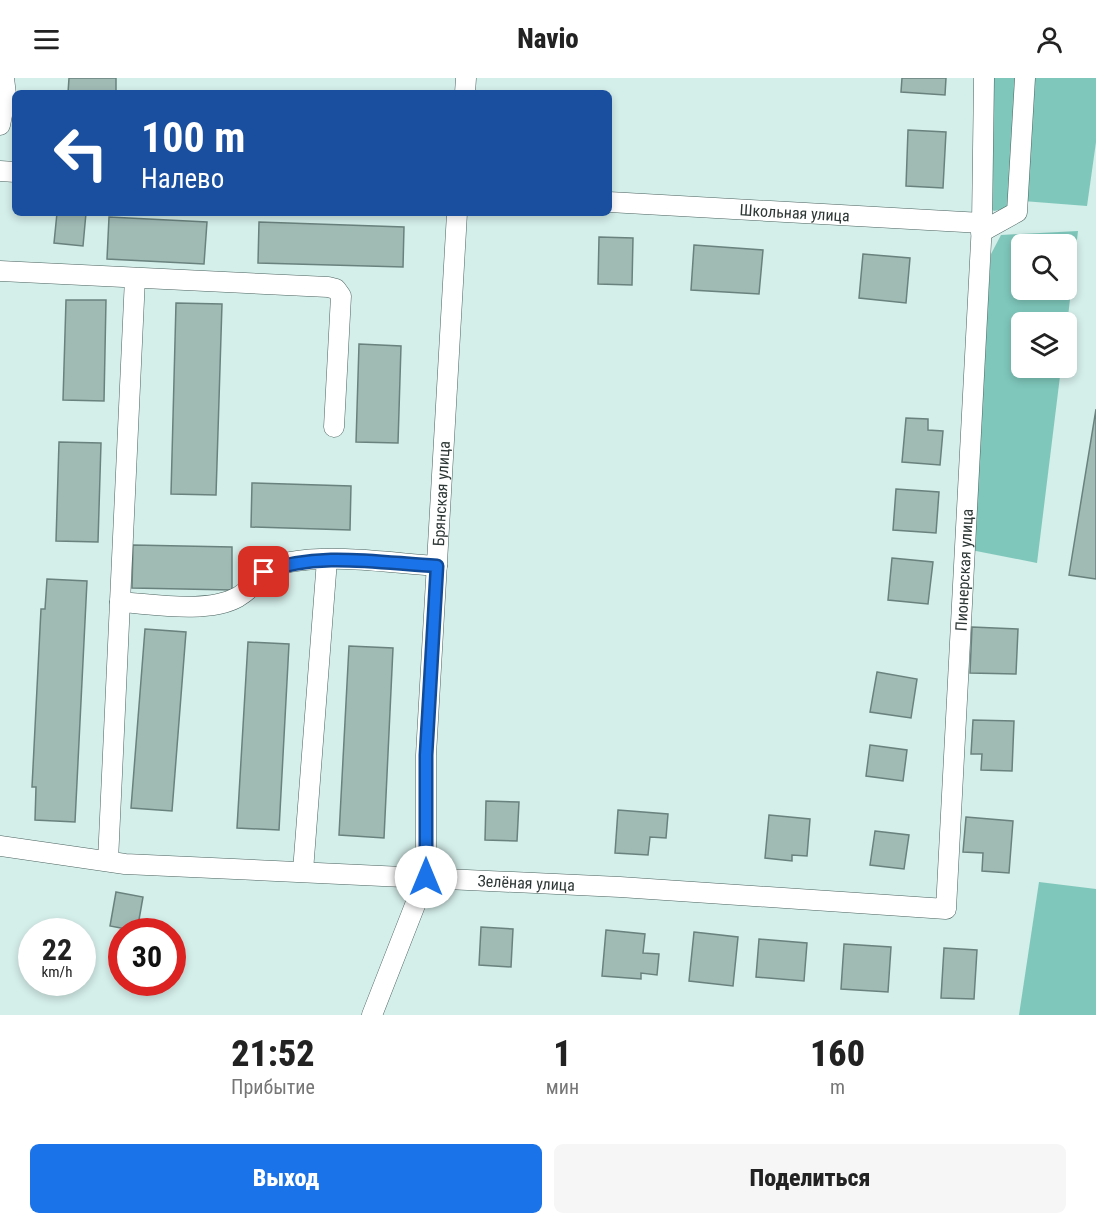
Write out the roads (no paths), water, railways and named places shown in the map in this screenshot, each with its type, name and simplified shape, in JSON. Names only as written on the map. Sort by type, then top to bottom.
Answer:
[{"type":"street","points":[[0,125],[6,95],[4,78]]},
{"type":"street","name":"Пионерская улица","points":[[946,909],[981,227],[984,78]]},
{"type":"street","points":[[981,227],[1017,212],[1024,78]]},
{"type":"street","name":"Школьная улица","points":[[612,202],[981,227]]},
{"type":"street","name":"Брянская улица","points":[[372,1015],[426,877],[426,755],[457,216]]},
{"type":"street","points":[[0,271],[328,286],[336,289],[341,296],[334,427]]},
{"type":"street","points":[[108,861],[135,278]]},
{"type":"street","points":[[120,602],[184,606],[212,604],[237,597],[264,572],[289,562],[327,560],[437,566]]},
{"type":"street","points":[[303,872],[327,560]]},
{"type":"street","name":"Зелёная улица","points":[[0,846],[108,861],[620,887],[946,909]]}]
